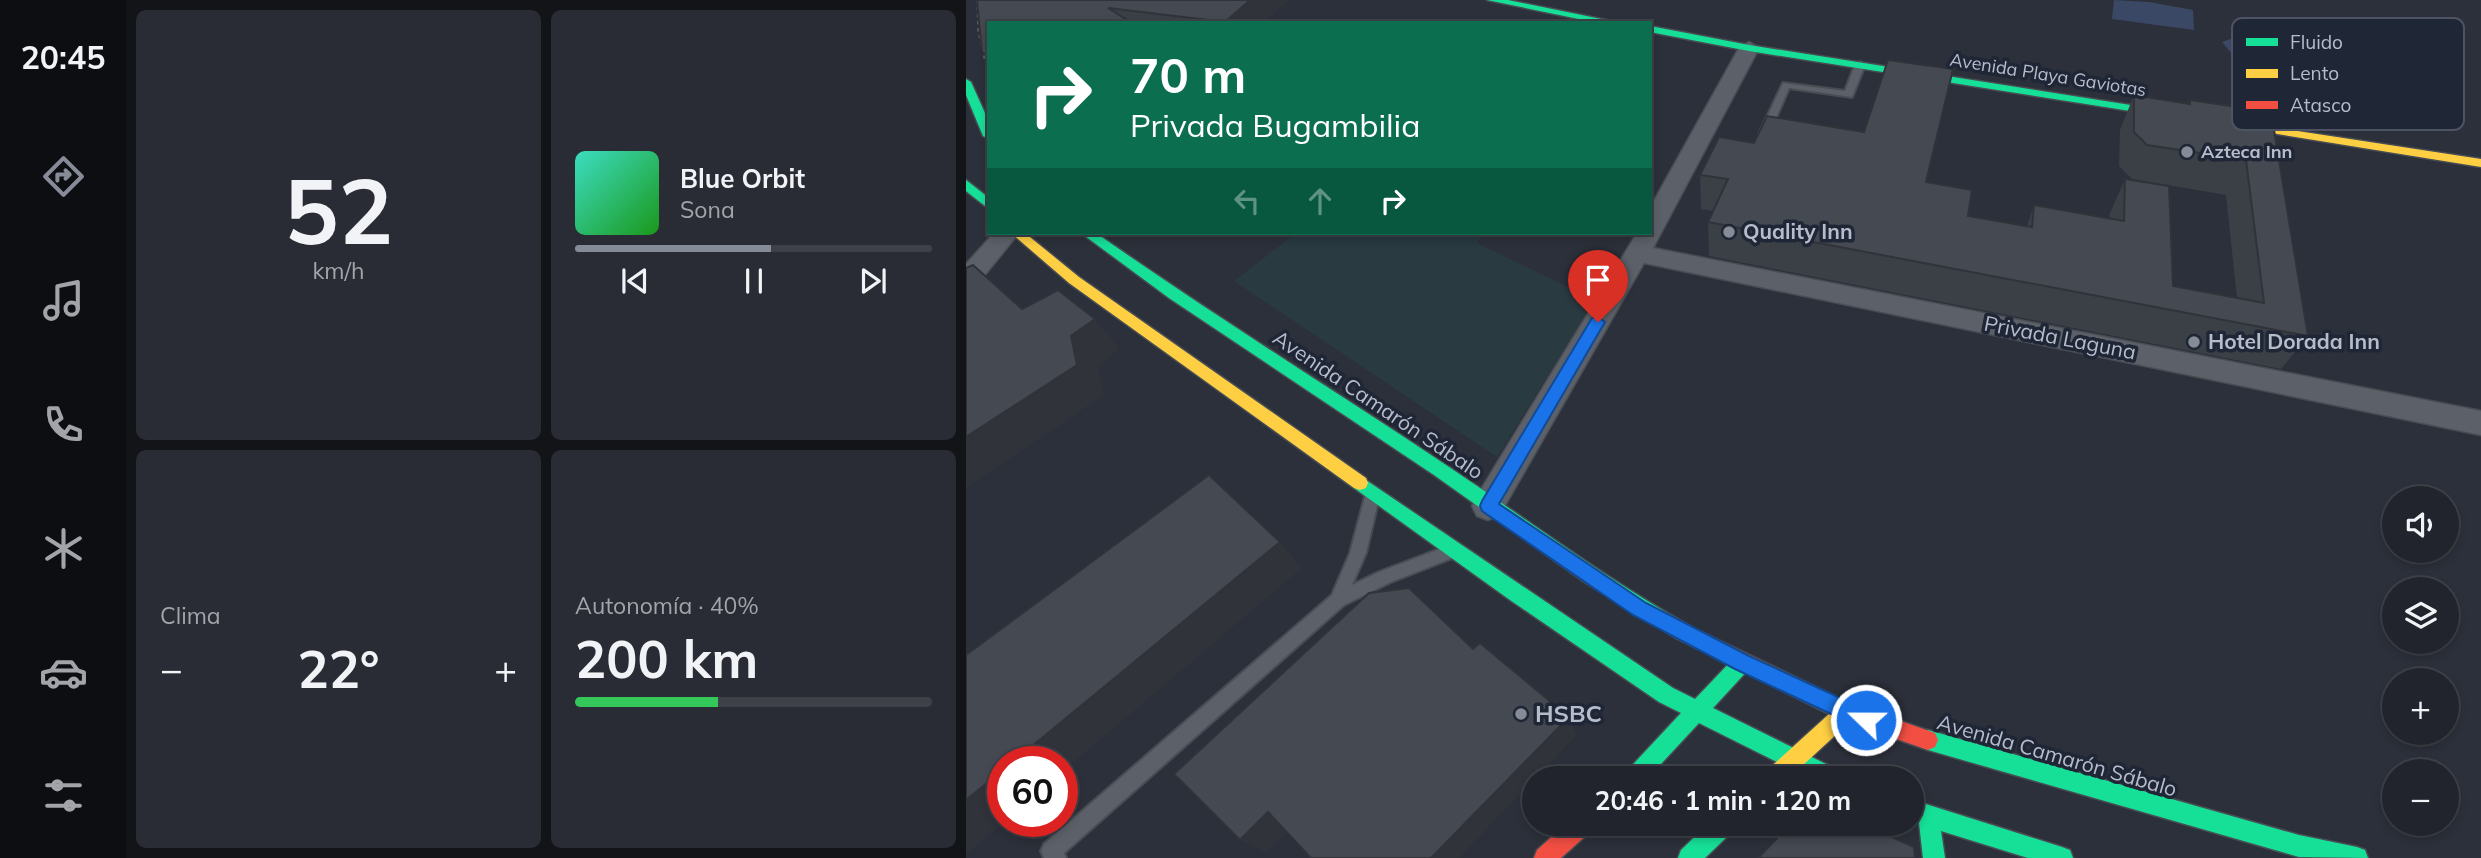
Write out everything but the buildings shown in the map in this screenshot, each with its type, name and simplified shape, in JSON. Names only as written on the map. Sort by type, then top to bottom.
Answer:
[{"type":"main road","points":[[1492,0],[1605,21]]},
{"type":"main road","name":"Avenida Playa Gaviotas","points":[[1652,29],[1749,48],[2232,124]]},
{"type":"main road","points":[[966,82],[987,131]]},
{"type":"main road","name":"Avenida Playa Gaviotas","points":[[2272,130],[2481,163]]},
{"type":"main road","points":[[966,184],[987,203]]},
{"type":"main road","points":[[1019,235],[1074,281],[1516,594],[1666,695],[1804,766]]},
{"type":"main road","name":"Avenida Camarón Sábalo","points":[[1090,235],[1640,609],[1742,663],[1846,712],[1991,760],[2299,846],[2357,858]]},
{"type":"main road","points":[[1645,766],[1742,663]]},
{"type":"main road","points":[[1786,766],[1846,712]]},
{"type":"main road","points":[[1924,816],[2062,858]]},
{"type":"main road","points":[[1929,818],[1934,858]]},
{"type":"main road","points":[[1545,858],[1569,836]]},
{"type":"main road","points":[[1689,858],[1712,836]]},
{"type":"street","points":[[1652,229],[1696,157],[1749,48]]},
{"type":"street","points":[[966,281],[1005,235]]},
{"type":"street","points":[[1488,506],[1646,239]]},
{"type":"street","name":"Privada Laguna","points":[[1646,239],[2481,423]]},
{"type":"lane","points":[[1761,142],[1786,85],[1849,95],[1860,65]]},
{"type":"lane","points":[[1338,600],[1357,553],[1373,492]]},
{"type":"lane","points":[[1056,858],[1051,851],[1338,600],[1385,577],[1455,550]]},
{"type":"path","points":[[978,0],[979,30],[987,70]]},
{"type":"shaded area","points":[[1293,235],[1481,235],[1477,243],[1595,300],[1497,457],[1234,281]]},
{"type":"water","points":[[2114,0],[2149,2],[2193,10],[2194,30],[2112,19]]},
{"type":"water","points":[[2232,39],[2232,54],[2222,42]]},
{"type":"traffic: fast","points":[[1492,0],[1605,21]]},
{"type":"traffic: fast","points":[[1652,29],[1749,48],[2213,121]]},
{"type":"traffic: fast","points":[[966,82],[987,131]]},
{"type":"traffic: fast","points":[[966,184],[987,203]]},
{"type":"traffic: fast","points":[[1090,235],[1218,324],[1440,470],[1589,575],[1683,632]]},
{"type":"traffic: fast","points":[[1360,483],[1516,594],[1666,695],[1806,766]]},
{"type":"traffic: fast","points":[[1645,766],[1742,663]]},
{"type":"traffic: fast","points":[[1928,740],[2299,846],[2357,858]]},
{"type":"traffic: fast","points":[[1924,814],[2062,858]]},
{"type":"traffic: fast","points":[[1929,818],[1934,858]]},
{"type":"traffic: fast","points":[[1689,858],[1712,836]]},
{"type":"traffic: slow","points":[[2213,121],[2232,124]]},
{"type":"traffic: slow","points":[[2270,130],[2481,163]]},
{"type":"traffic: slow","points":[[1019,235],[1074,280],[1360,483]]},
{"type":"traffic: slow","points":[[1786,766],[1846,712]]},
{"type":"traffic: jam","points":[[1683,632],[1846,712],[1928,740]]},
{"type":"traffic: jam","points":[[1545,858],[1569,836]]},
{"type":"place","name":"Azteca Inn","points":[[2187,152]]},
{"type":"place","name":"Quality Inn","points":[[1729,232]]},
{"type":"place","name":"Hotel Dorada Inn","points":[[2194,342]]},
{"type":"place","name":"HSBC","points":[[1521,714]]},
{"type":"route","points":[[1598,322],[1488,506],[1640,609],[1742,663],[1866,720]]}]
